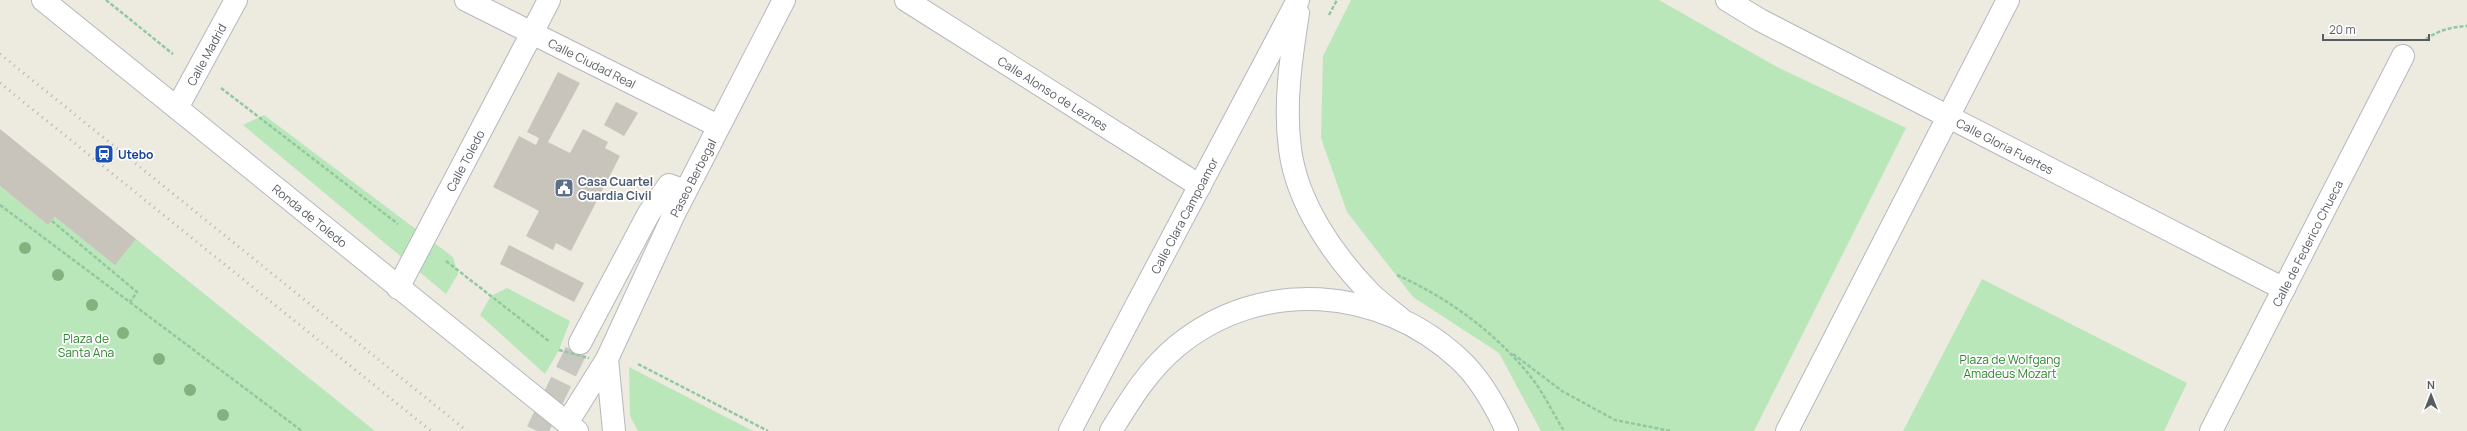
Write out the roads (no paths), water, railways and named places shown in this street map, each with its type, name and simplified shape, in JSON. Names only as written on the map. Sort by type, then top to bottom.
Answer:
[{"type":"street","name":"Ronda de Toledo","points":[[43,0],[572,427]]},
{"type":"street","name":"Calle Madrid","points":[[177,108],[236,0]]},
{"type":"street","name":"Calle Ciudad Real","points":[[466,0],[718,126]]},
{"type":"street","name":"Calle Toledo","points":[[398,288],[549,0]]},
{"type":"street","name":"Paseo Berbegal","points":[[572,427],[592,353],[685,191],[784,0]]},
{"type":"street","name":"Calle Alonso de Leznes","points":[[906,0],[1200,186]]},
{"type":"street","name":"Calle Clara Campoamor","points":[[1070,431],[1299,0]]},
{"type":"street","points":[[1299,0],[1290,74],[1288,112],[1290,150],[1297,181],[1313,217],[1341,260],[1370,294],[1404,321],[1432,338],[1459,359],[1480,385],[1507,431]]},
{"type":"street","name":"Calle Gloria Fuertes","points":[[1727,0],[1760,20],[2284,289]]},
{"type":"street","points":[[1787,431],[2008,0]]},
{"type":"street","name":"Calle de Federico Chueca","points":[[2211,431],[2403,56]]},
{"type":"street","points":[[614,431],[592,353],[649,213],[668,185],[685,191]]},
{"type":"street","points":[[1110,431],[1140,384],[1160,361],[1205,327],[1235,312],[1269,302],[1312,298],[1350,302],[1404,321]]},
{"type":"tunnel","points":[[537,431],[580,343]]},
{"type":"railway","points":[[0,54],[467,431]]},
{"type":"railway","points":[[0,83],[431,431]]},
{"type":"place","name":"Utebo","points":[[104,154]]},
{"type":"place","name":"Casa Cuartel Guardia Civil","points":[[564,188]]},
{"type":"park label","name":"Plaza de Santa Ana","points":[[86,345]]},
{"type":"park label","name":"Plaza de Wolfgang Amadeus Mozart","points":[[2010,366]]}]
